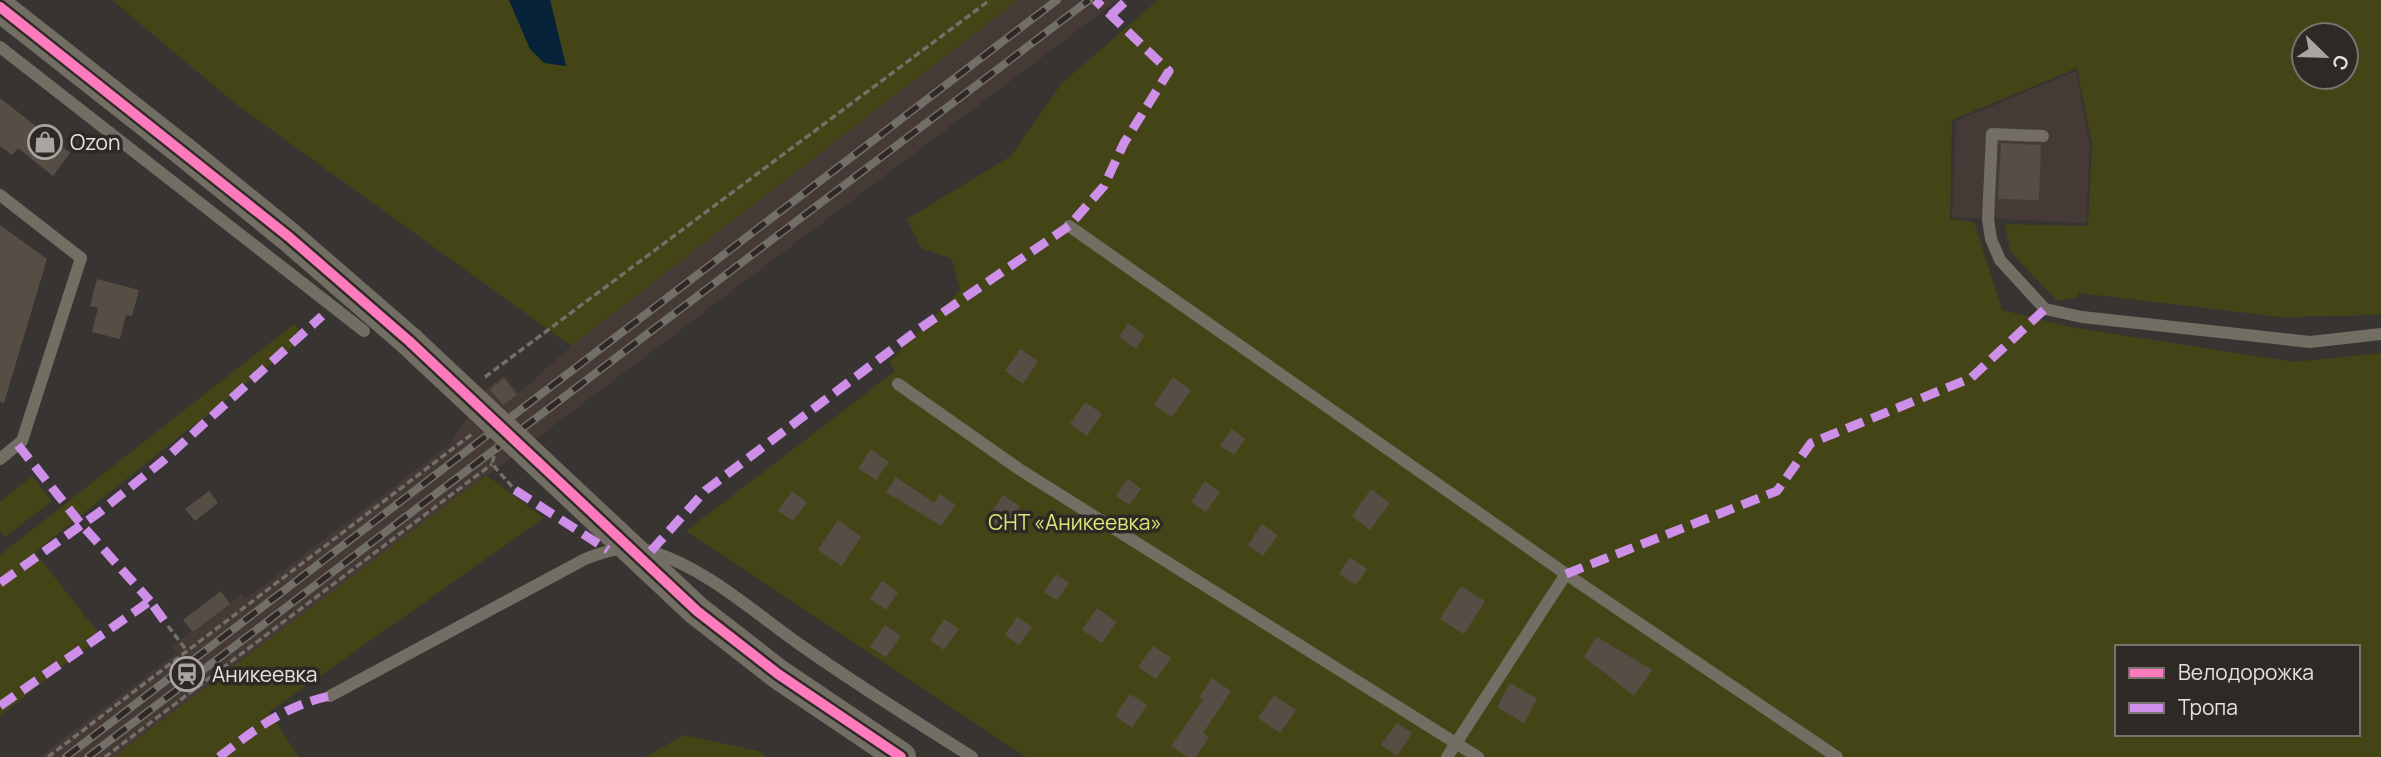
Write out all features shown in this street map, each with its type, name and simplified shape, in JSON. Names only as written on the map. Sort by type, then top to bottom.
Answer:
[{"type":"street","points":[[0,6],[289,237],[409,341],[697,611],[778,674],[901,757]]},
{"type":"lane","points":[[0,47],[364,331]]},
{"type":"lane","points":[[2043,136],[1992,134],[1988,219],[1991,239],[2000,260],[2045,309],[2082,317],[2310,342],[2381,334]]},
{"type":"lane","points":[[0,195],[81,258],[22,441],[0,459]]},
{"type":"lane","points":[[1069,226],[1566,574],[1837,757]]},
{"type":"lane","points":[[898,384],[1019,469],[1478,757]]},
{"type":"lane","points":[[330,696],[585,559],[608,550],[636,549],[672,559],[699,575],[846,678],[972,757]]},
{"type":"lane","points":[[1447,757],[1566,574]]},
{"type":"path","points":[[483,379],[990,0]]},
{"type":"path","points":[[48,757],[461,443]]},
{"type":"path","points":[[105,757],[492,464],[496,459],[491,452]]},
{"type":"path","points":[[492,464],[515,490]]},
{"type":"path","points":[[168,626],[187,651]]},
{"type":"shaded area","points":[[1018,0],[1118,0],[114,757],[39,757],[177,653],[172,646],[192,631],[183,620],[221,591],[229,603],[241,594],[245,599],[450,444],[486,389],[504,375],[519,393],[571,346]]},
{"type":"shaded area","points":[[2076,71],[2090,147],[2086,223],[1952,217],[1956,121]]},
{"type":"green space","points":[[112,0],[509,0],[530,49],[566,66],[550,0],[1018,0],[571,346],[237,105]]},
{"type":"green space","name":"СНТ «Аникеевка»","points":[[1158,0],[2381,0],[2381,315],[2280,317],[2079,293],[2076,298],[2057,301],[2010,251],[2005,224],[2088,226],[2092,144],[2077,68],[1952,120],[1950,219],[1974,222],[2002,310],[2070,327],[2294,362],[2381,353],[2381,757],[1026,757],[686,531],[894,372],[890,361],[960,290],[952,259],[921,248],[907,219],[1011,156],[1061,84]]},
{"type":"green space","points":[[294,324],[306,336],[35,552],[101,636],[0,716],[0,555]]},
{"type":"green space","points":[[486,475],[544,518],[269,712],[299,757],[114,757]]},
{"type":"green space","points":[[32,476],[52,501],[5,537],[0,531],[0,502]]},
{"type":"green space","points":[[684,735],[758,751],[767,757],[645,757]]},
{"type":"water","points":[[509,0],[550,0],[566,66],[544,63],[530,49]]},
{"type":"building","points":[[0,98],[70,153],[53,176],[18,148],[12,155],[0,146]]},
{"type":"building","points":[[2001,143],[2041,145],[2039,200],[1998,199]]},
{"type":"building","points":[[0,225],[47,259],[4,403],[0,402]]},
{"type":"building","points":[[97,279],[139,290],[132,316],[126,315],[120,339],[92,332],[98,308],[90,306]]},
{"type":"building","points":[[1128,323],[1145,335],[1136,349],[1119,337]]},
{"type":"building","points":[[1020,349],[1038,361],[1023,384],[1005,371]]},
{"type":"building","points":[[1173,377],[1191,390],[1172,417],[1154,405]]},
{"type":"building","points":[[504,378],[517,395],[503,405],[490,389]]},
{"type":"building","points":[[1085,402],[1102,414],[1087,436],[1070,424]]},
{"type":"building","points":[[1232,429],[1245,439],[1234,455],[1220,446]]},
{"type":"building","points":[[871,449],[889,462],[876,480],[858,468]]},
{"type":"building","points":[[896,477],[934,503],[940,494],[956,505],[941,526],[886,492]]},
{"type":"building","points":[[1128,479],[1141,489],[1129,505],[1116,496]]},
{"type":"building","points":[[1205,481],[1220,492],[1206,512],[1191,502]]},
{"type":"building","points":[[1371,489],[1390,503],[1370,530],[1352,516]]},
{"type":"building","points":[[209,491],[218,503],[195,521],[185,509]]},
{"type":"building","points":[[792,491],[807,502],[793,521],[778,511]]},
{"type":"building","points":[[1003,495],[1020,506],[1003,531],[986,520]]},
{"type":"building","points":[[838,520],[861,537],[842,566],[818,550]]},
{"type":"building","points":[[1262,524],[1278,535],[1263,556],[1248,545]]},
{"type":"building","points":[[1350,557],[1367,569],[1356,585],[1339,574]]},
{"type":"building","points":[[1056,574],[1069,583],[1057,600],[1044,592]]},
{"type":"building","points":[[882,581],[898,592],[886,610],[870,599]]},
{"type":"building","points":[[1461,586],[1485,601],[1464,634],[1440,619]]},
{"type":"building","points":[[221,591],[230,604],[193,632],[183,620]]},
{"type":"building","points":[[1097,608],[1117,622],[1102,643],[1082,630]]},
{"type":"building","points":[[1017,617],[1032,627],[1019,645],[1005,635]]},
{"type":"building","points":[[944,619],[959,629],[944,650],[930,640]]},
{"type":"building","points":[[885,625],[901,636],[886,657],[870,647]]},
{"type":"building","points":[[1597,637],[1652,670],[1634,696],[1584,657]]},
{"type":"building","points":[[1153,646],[1171,658],[1156,679],[1138,667]]},
{"type":"building","points":[[1212,678],[1231,691],[1203,733],[1209,737],[1196,757],[1187,757],[1171,746],[1203,700],[1199,697]]},
{"type":"building","points":[[1510,683],[1537,699],[1524,723],[1497,707]]},
{"type":"building","points":[[1130,694],[1147,705],[1132,728],[1115,716]]},
{"type":"building","points":[[1274,695],[1296,710],[1280,733],[1258,718]]},
{"type":"building","points":[[1397,723],[1412,733],[1397,756],[1381,745]]},
{"type":"railway","points":[[66,757],[1057,0]]},
{"type":"railway","points":[[88,757],[1089,0]]},
{"type":"marked path","points":[[651,551],[706,490],[919,329],[1069,226],[1104,186],[1124,143],[1169,71],[1095,0]]},
{"type":"marked path","points":[[1111,15],[1127,0]]},
{"type":"marked path","points":[[1566,574],[1777,491],[1811,443],[1971,378],[2045,309]]},
{"type":"marked path","points":[[0,583],[101,511],[164,460],[322,316]]},
{"type":"marked path","points":[[18,445],[81,524],[150,601]]},
{"type":"marked path","points":[[515,490],[608,550]]},
{"type":"marked path","points":[[0,706],[150,601],[168,626]]},
{"type":"marked path","points":[[219,757],[285,712],[330,696]]},
{"type":"cycle path","points":[[0,7],[289,237],[409,341],[697,611],[778,674],[901,757]]},
{"type":"place","name":"Ozon","points":[[45,142]]},
{"type":"place","name":"Аникеевка","points":[[187,674]]}]
